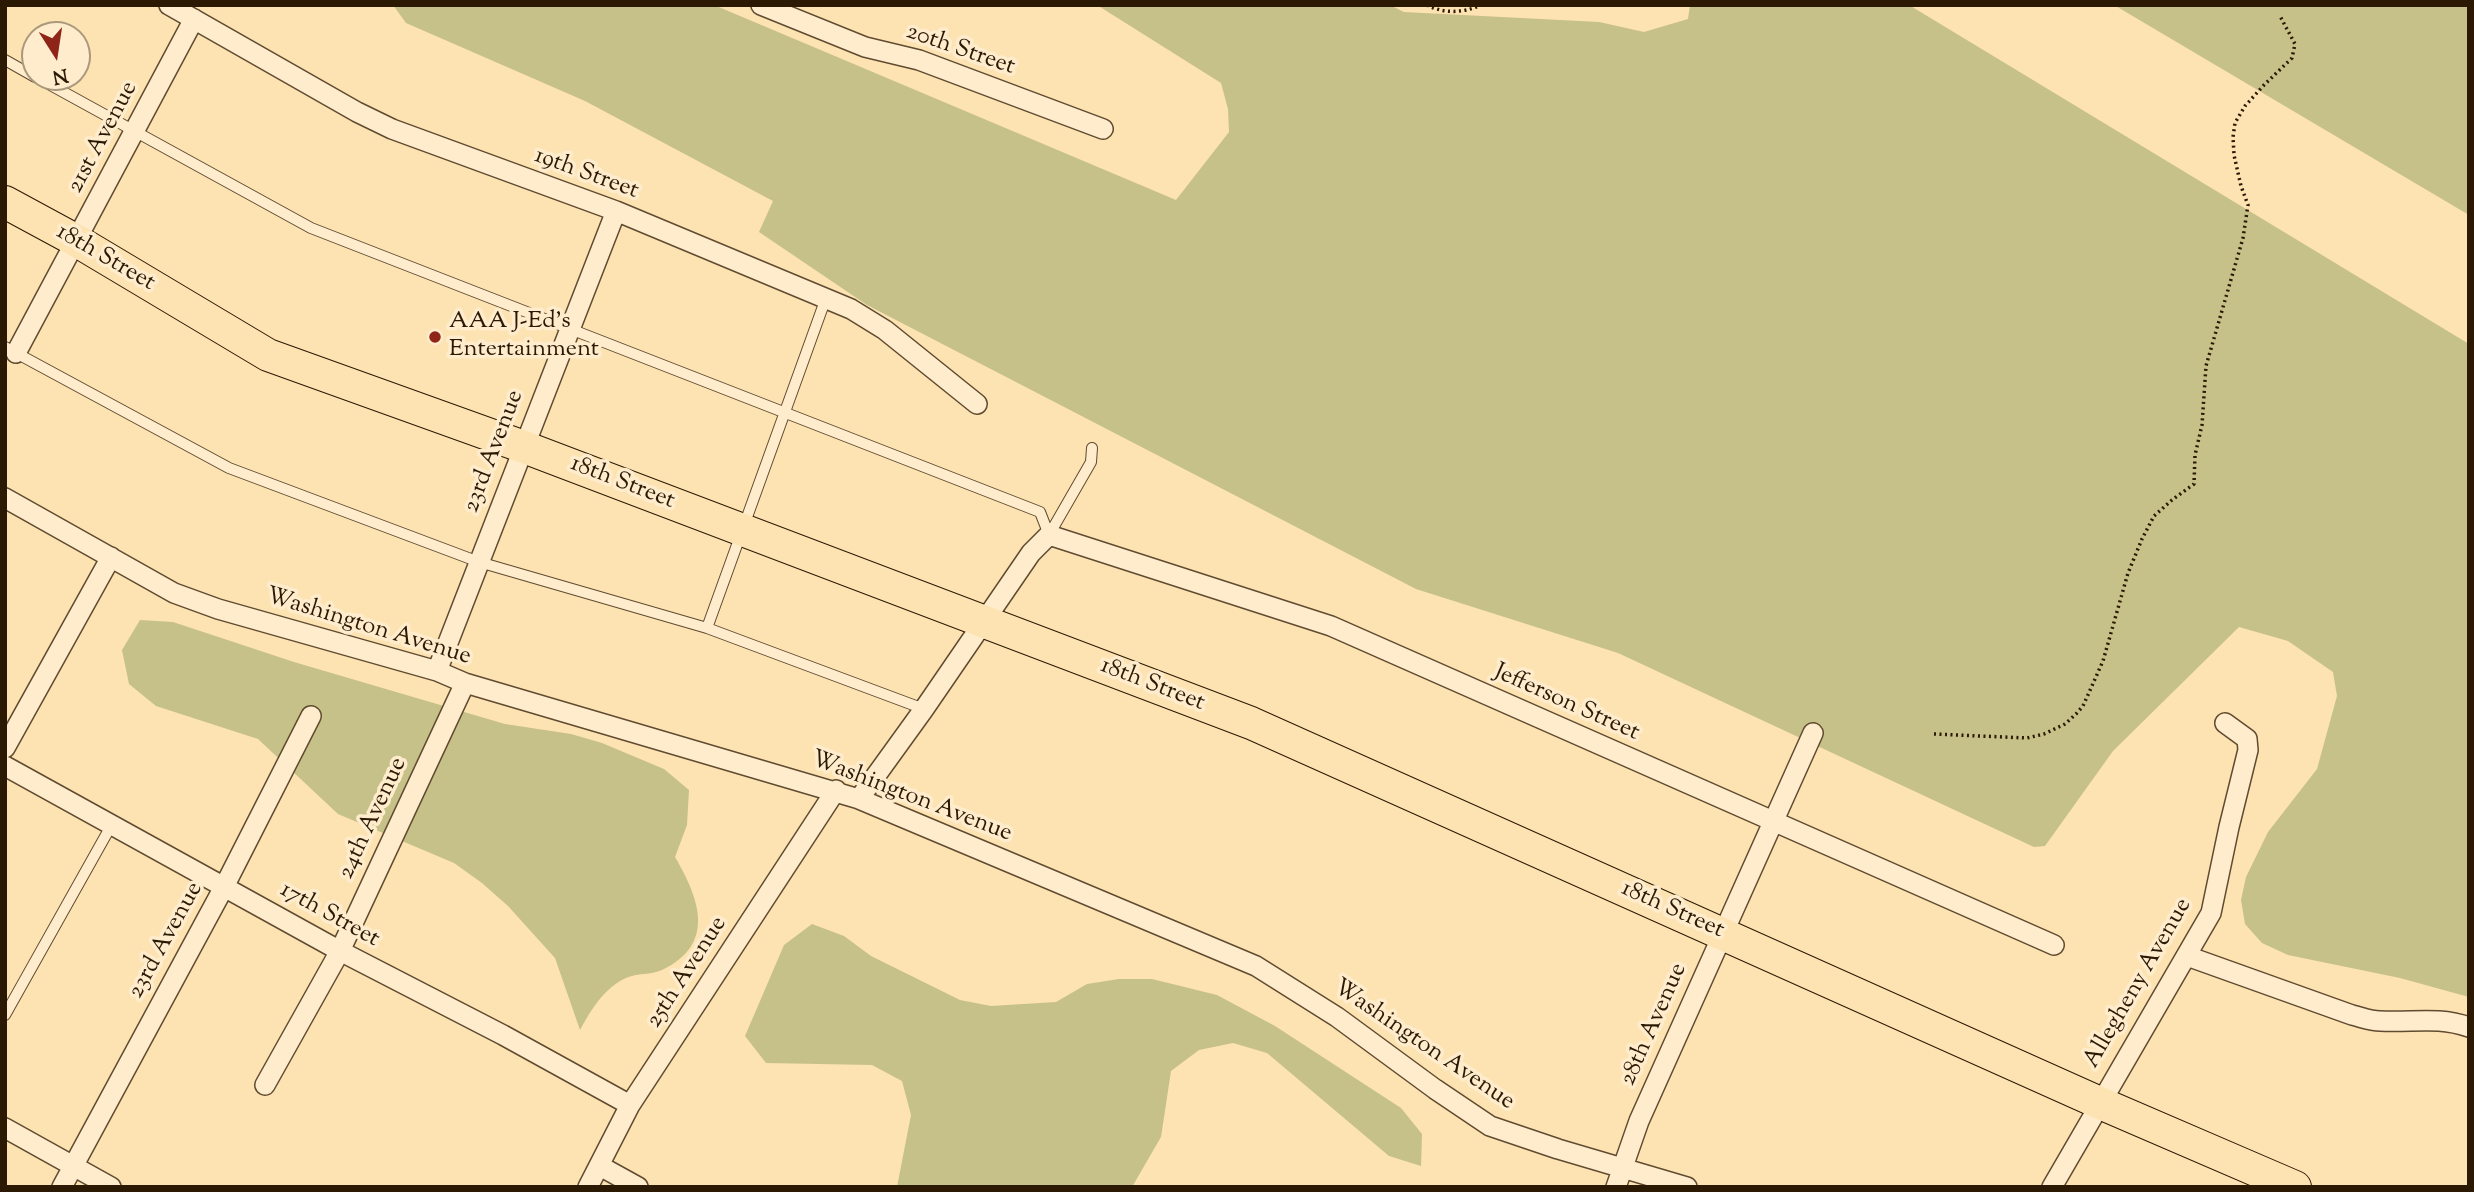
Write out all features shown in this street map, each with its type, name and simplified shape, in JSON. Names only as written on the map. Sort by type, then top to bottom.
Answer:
[{"type":"main road","name":"18th Street","points":[[5,202],[77,241],[268,355],[524,447],[1251,723],[2100,1103],[2295,1187]]},
{"type":"street","name":"19th Street","points":[[169,5],[357,112],[392,129],[616,211],[851,310],[885,330],[977,404]]},
{"type":"street","name":"20th Street","points":[[761,5],[865,47],[919,60],[1104,129]]},
{"type":"street","name":"21st Avenue","points":[[11,350],[77,241],[194,19]]},
{"type":"street","name":"23rd Avenue","points":[[437,671],[616,211]]},
{"type":"street","name":"Washington Avenue","points":[[5,498],[174,593],[218,609],[437,671],[465,683],[836,790],[859,799],[1256,966],[1337,1017],[1490,1126],[1687,1187]]},
{"type":"street","points":[[859,799],[925,709],[1031,553],[1049,535]]},
{"type":"street","name":"Jefferson Street","points":[[1049,535],[1331,626],[2053,945]]},
{"type":"street","points":[[5,748],[111,557]]},
{"type":"street","name":"24th Avenue","points":[[265,1085],[340,951],[465,683]]},
{"type":"street","name":"23rd Avenue","points":[[62,1187],[224,887],[311,716]]},
{"type":"street","name":"Allegheny Avenue","points":[[2052,1187],[2211,913],[2248,750],[2248,739],[2225,723]]},
{"type":"street","name":"28th Avenue","points":[[1616,1187],[1639,1121],[1814,733]]},
{"type":"street","name":"17th Street","points":[[5,766],[340,951],[630,1105]]},
{"type":"street","name":"25th Avenue","points":[[588,1187],[630,1105],[836,790]]},
{"type":"street","points":[[2187,956],[2352,1015],[2377,1021],[2429,1019],[2469,1027]]},
{"type":"street","points":[[5,1128],[111,1187]]},
{"type":"street","points":[[600,1166],[638,1187]]},
{"type":"lane","points":[[5,60],[21,69]]},
{"type":"lane","points":[[61,91],[311,228],[1040,512],[1049,535]]},
{"type":"lane","points":[[707,628],[826,298]]},
{"type":"lane","points":[[11,350],[229,468],[479,562],[707,628],[925,709]]},
{"type":"lane","points":[[1049,535],[1091,463],[1092,448]]},
{"type":"lane","points":[[5,1015],[111,826]]},
{"type":"path","points":[[1427,5],[1437,10],[1467,11],[1481,5]]},
{"type":"path","points":[[1934,734],[2027,738],[2044,734],[2065,724],[2076,714],[2083,706],[2103,661],[2128,573],[2141,539],[2154,516],[2194,484],[2206,366],[2244,238],[2248,205],[2234,155],[2234,130],[2245,106],[2292,58],[2295,44],[2280,16]]},
{"type":"shaded area","points":[[393,5],[714,5],[1176,200],[1229,132],[1228,109],[1221,83],[1097,5],[1390,5],[1404,12],[1599,22],[1644,32],[1688,19],[1690,5],[1909,5],[2469,344],[2469,997],[2400,978],[2288,955],[2262,943],[2245,924],[2241,900],[2246,877],[2268,832],[2317,769],[2337,696],[2333,672],[2288,641],[2239,627],[2113,751],[2045,846],[2034,847],[1618,653],[1416,589],[867,305],[759,232],[773,201],[585,101],[406,23]]},
{"type":"shaded area","points":[[2114,5],[2469,5],[2469,215]]},
{"type":"shaded area","points":[[140,620],[173,622],[294,662],[505,724],[571,734],[602,743],[664,769],[689,790],[687,825],[675,857],[696,904],[697,934],[691,947],[662,970],[630,976],[618,982],[594,1007],[580,1030],[555,958],[508,906],[482,883],[454,863],[338,814],[258,739],[156,706],[129,684],[122,650]]},
{"type":"shaded area","points":[[812,924],[844,936],[871,956],[960,1000],[991,1006],[1056,1002],[1087,984],[1119,979],[1152,979],[1217,995],[1275,1026],[1401,1108],[1422,1134],[1421,1166],[1389,1156],[1267,1053],[1233,1043],[1199,1050],[1171,1071],[1161,1137],[1132,1187],[897,1187],[911,1115],[902,1081],[872,1065],[766,1063],[745,1036],[784,945]]},
{"type":"place","name":"AAA J-Ed's Entertainment","points":[[435,337]]}]
